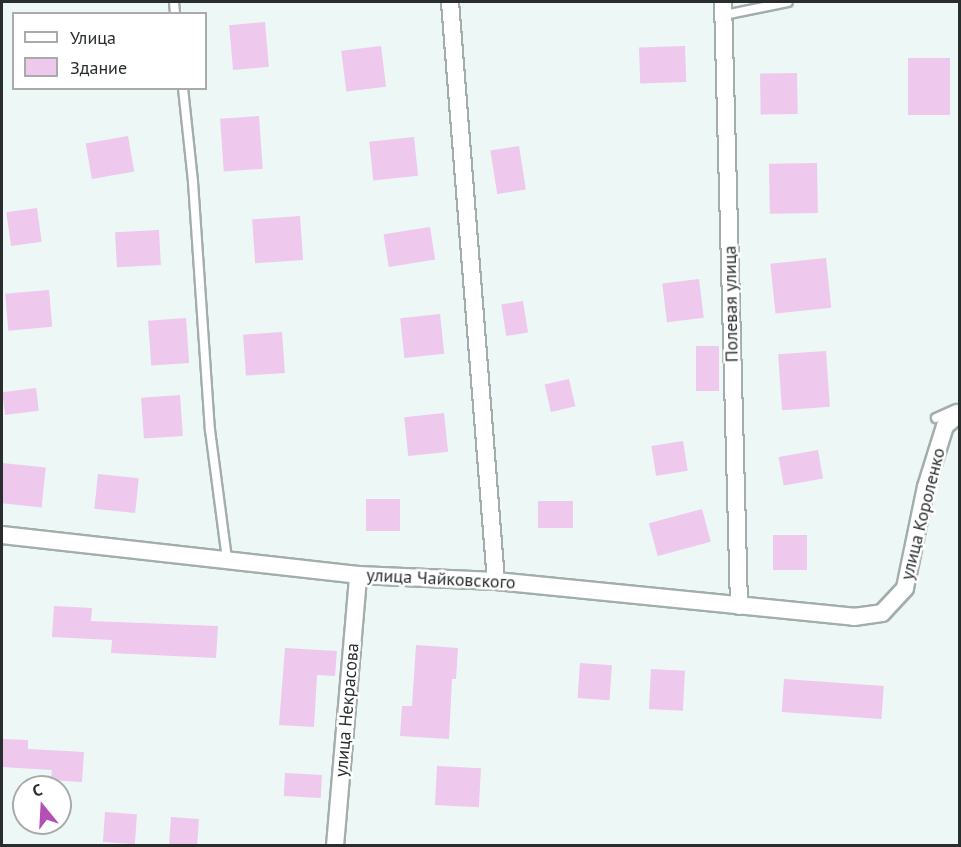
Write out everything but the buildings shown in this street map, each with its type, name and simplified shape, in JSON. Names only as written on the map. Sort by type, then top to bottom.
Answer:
[{"type":"street","points":[[450,2],[496,581]]},
{"type":"street","name":"Полевая улица","points":[[723,8],[739,606]]},
{"type":"street","name":"улица Короленко","points":[[882,613],[905,588],[926,487],[945,426],[960,413]]},
{"type":"street","name":"улица Чайковского","points":[[2,535],[358,575],[496,581],[854,617],[882,613]]},
{"type":"street","name":"улица Некрасова","points":[[335,846],[358,575]]},
{"type":"lane","points":[[723,8],[788,2]]},
{"type":"lane","points":[[183,90],[210,430],[227,559]]},
{"type":"lane","points":[[936,418],[960,407]]}]
